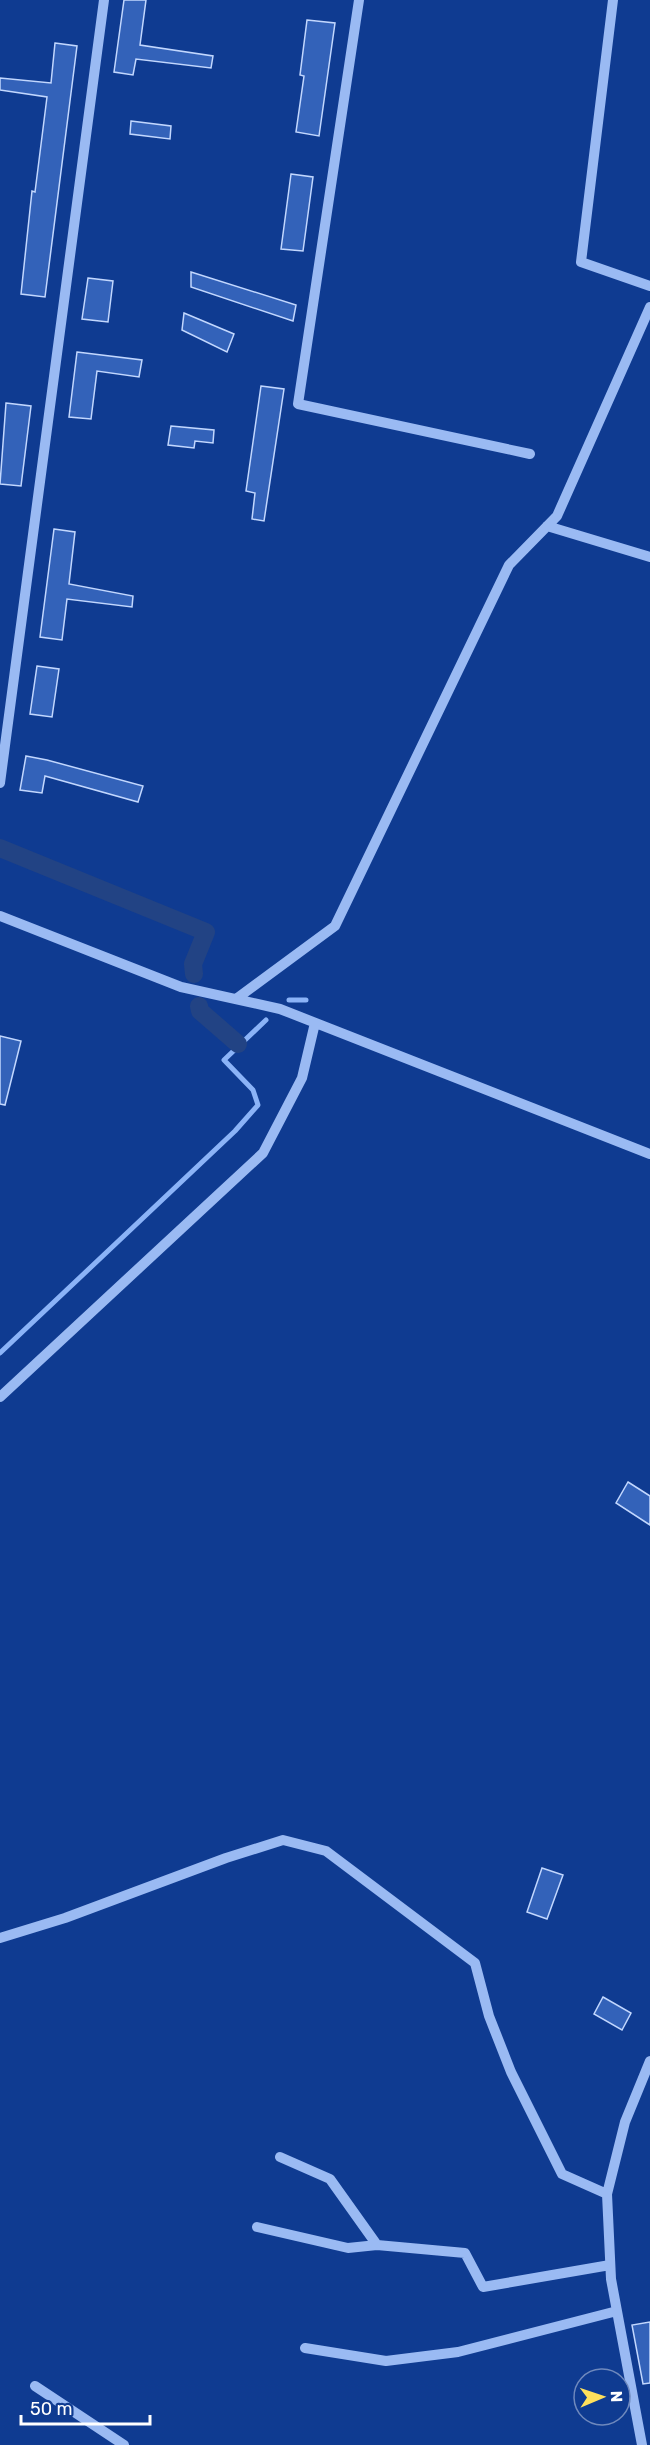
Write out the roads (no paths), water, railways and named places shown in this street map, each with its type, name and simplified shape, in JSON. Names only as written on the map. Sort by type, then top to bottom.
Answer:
[{"type":"street","points":[[0,783],[104,0]]},
{"type":"street","points":[[359,0],[298,404],[530,454]]},
{"type":"street","points":[[613,0],[581,262],[650,286]]},
{"type":"street","points":[[236,999],[335,926],[509,565],[557,516],[650,307]]},
{"type":"street","points":[[547,526],[650,557]]},
{"type":"street","points":[[0,916],[181,987],[280,1009],[650,1154]]},
{"type":"street","points":[[0,1397],[263,1153],[302,1078],[315,1023]]},
{"type":"street","points":[[0,1938],[65,1918],[226,1858],[283,1840],[326,1851],[475,1963],[489,2016],[511,2072],[562,2174],[607,2194]]},
{"type":"street","points":[[642,2445],[610,2265],[607,2194],[624,2122],[650,2061]]},
{"type":"street","points":[[280,2157],[330,2180],[377,2245]]},
{"type":"street","points":[[257,2227],[348,2248],[377,2245],[465,2253],[483,2288],[610,2265]]},
{"type":"street","points":[[305,2348],[386,2361],[458,2352],[617,2311]]},
{"type":"street","points":[[35,2386],[124,2445]]},
{"type":"waterway","points":[[0,848],[206,932],[193,964],[194,974]]},
{"type":"waterway","points":[[289,1000],[306,1000]]},
{"type":"waterway","points":[[199,1006],[200,1011],[238,1044]]},
{"type":"waterway","points":[[0,1353],[235,1131],[258,1105],[253,1090],[224,1060],[266,1020]]}]
